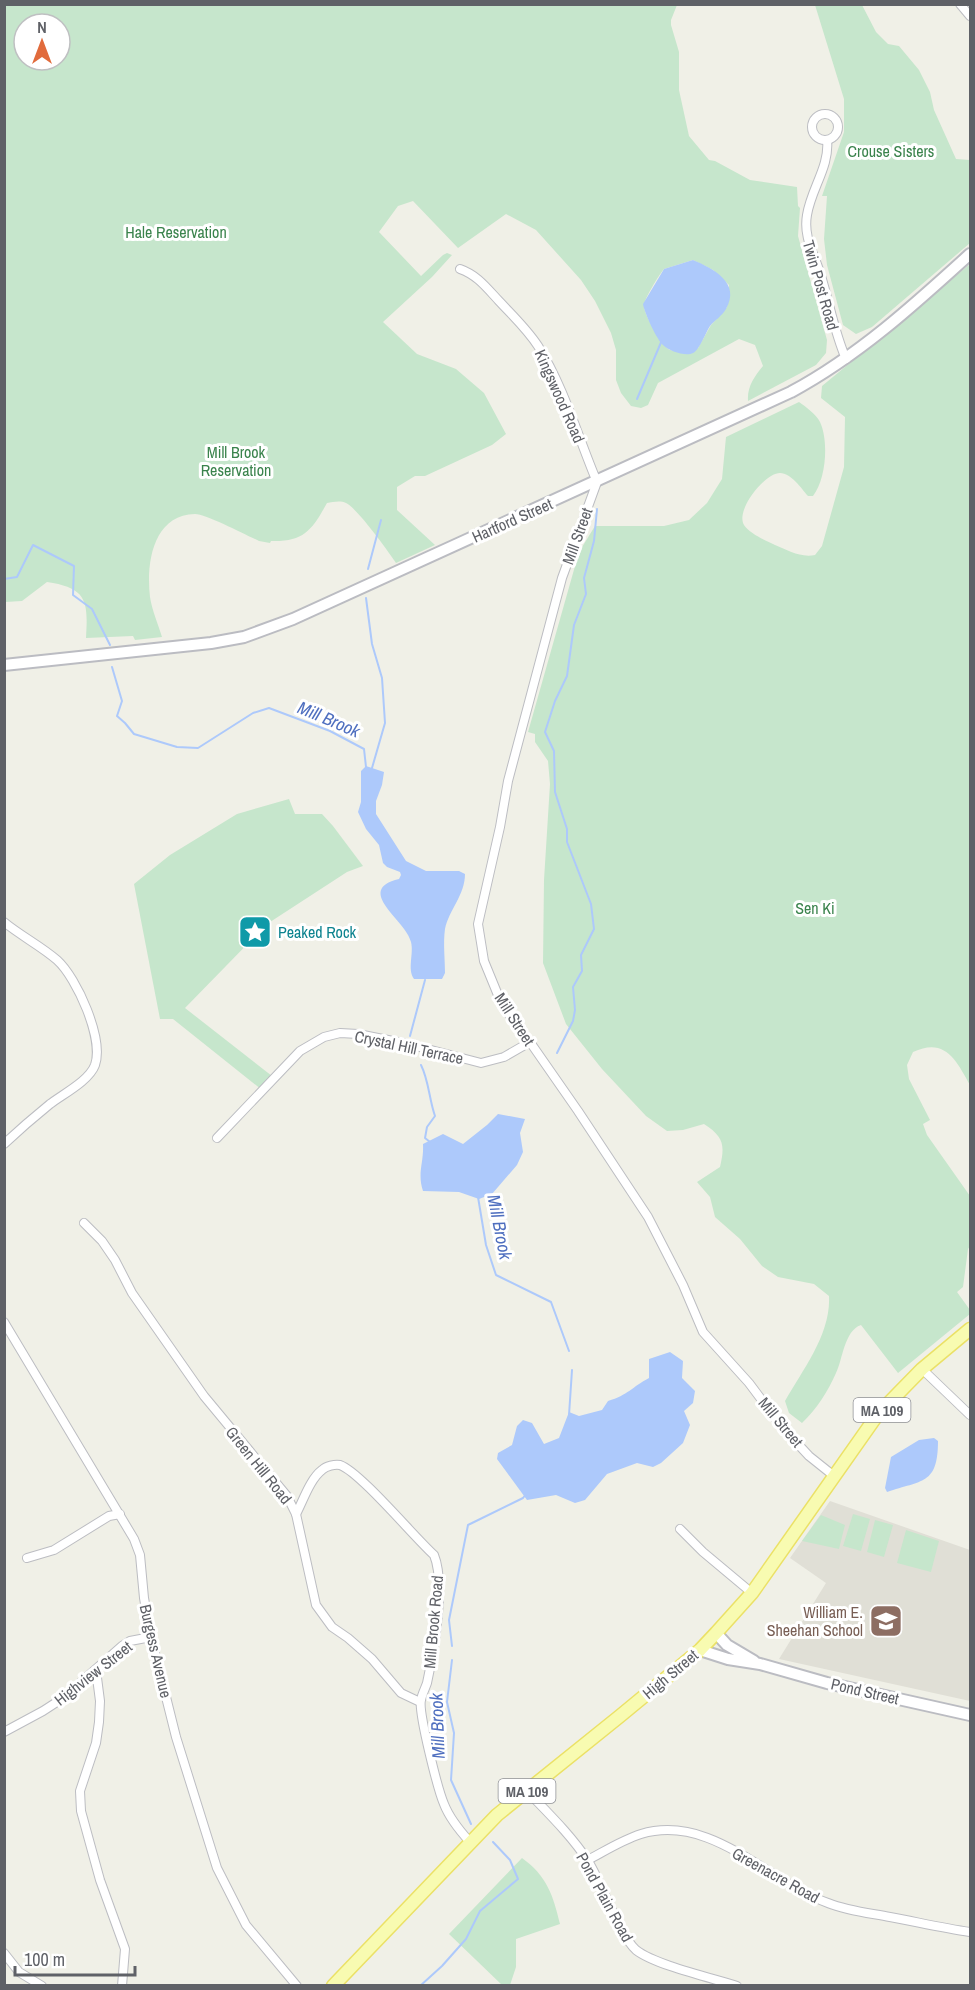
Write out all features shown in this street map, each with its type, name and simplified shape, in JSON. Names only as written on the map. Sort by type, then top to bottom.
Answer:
[{"type":"main road","name":"High Street","points":[[333,1986],[497,1815],[700,1650],[752,1593],[878,1414],[922,1370],[970,1329]]},
{"type":"street","points":[[960,4],[970,16]]},
{"type":"street","name":"Twin Post Road","points":[[827,140],[827,155],[809,203],[806,232],[810,249],[821,274],[836,335],[846,360]]},
{"type":"street","name":"Hartford Street","points":[[4,665],[211,643],[244,637],[293,619],[791,392],[846,360],[970,254]]},
{"type":"street","name":"Kingswood Road","points":[[460,269],[472,274],[480,281],[522,325],[539,347],[565,402],[597,482]]},
{"type":"street","name":"Mill Street","points":[[597,482],[562,578],[508,781],[478,924],[484,961],[500,1000],[513,1021],[578,1111],[648,1217],[679,1277],[703,1332],[749,1383],[782,1427],[809,1456],[834,1476]]},
{"type":"street","points":[[4,922],[58,961],[84,1004],[92,1021],[98,1045],[95,1065],[88,1075],[4,1144]]},
{"type":"street","name":"Crystal Hill Terrace","points":[[218,1138],[300,1050],[324,1037],[340,1033],[358,1035],[408,1044],[481,1062],[504,1057],[530,1042]]},
{"type":"street","name":"Green Hill Road","points":[[84,1223],[108,1251],[132,1293],[177,1360],[287,1496],[296,1514],[316,1605],[332,1627],[372,1659],[401,1693],[420,1702]]},
{"type":"street","name":"Burgess Avenue","points":[[4,1322],[134,1539],[140,1555],[151,1637],[176,1737],[217,1868],[246,1925],[297,1986]]},
{"type":"street","points":[[922,1370],[970,1415]]},
{"type":"street","name":"Mill Brook Road","points":[[296,1514],[322,1470],[335,1464],[342,1466],[360,1479],[434,1555],[440,1579],[437,1614],[431,1662],[420,1702],[444,1805],[470,1842]]},
{"type":"street","points":[[27,1558],[54,1550],[109,1516],[120,1514]]},
{"type":"street","points":[[680,1529],[703,1552],[752,1593]]},
{"type":"street","name":"Pond Street","points":[[716,1633],[727,1645],[760,1665]]},
{"type":"street","name":"Highview Street","points":[[4,1732],[53,1705],[122,1646],[130,1641],[151,1637]]},
{"type":"street","name":"Pond Street","points":[[700,1650],[827,1683],[970,1715]]},
{"type":"street","points":[[96,1670],[100,1701],[99,1722],[96,1743],[80,1791],[81,1812],[100,1880],[124,1949],[122,1986]]},
{"type":"street","name":"Pond Plain Road","points":[[527,1791],[588,1860],[617,1919],[637,1950],[680,1969],[735,1985]]},
{"type":"street","name":"Greenacre Road","points":[[588,1860],[627,1839],[642,1834],[671,1830],[683,1832],[715,1841],[795,1888],[825,1902],[864,1913],[970,1932]]},
{"type":"street","points":[[4,1953],[19,1972],[42,1986]]},
{"type":"shaded area","name":"William E. Sheehan School","points":[[830,1501],[970,1550],[970,1701],[779,1659],[826,1583],[790,1558]]},
{"type":"green space","name":"Hale Reservation","points":[[4,5],[677,5],[671,25],[679,52],[679,90],[689,136],[709,160],[750,180],[797,187],[800,208],[798,236],[827,340],[826,353],[816,365],[748,401],[752,382],[763,366],[755,345],[739,339],[658,383],[648,405],[641,408],[631,406],[621,393],[616,380],[616,350],[611,333],[595,301],[581,280],[536,230],[506,214],[458,248],[413,201],[398,206],[379,232],[421,276],[443,255],[447,253],[452,255],[432,277],[383,322],[417,354],[456,369],[484,393],[506,434],[492,445],[425,476],[415,476],[397,487],[397,510],[435,545],[396,563],[357,513],[346,503],[341,502],[327,503],[317,520],[299,537],[270,543],[259,541],[217,521],[195,514],[181,516],[170,523],[161,532],[151,556],[150,597],[162,637],[135,640],[133,636],[86,638],[87,615],[83,599],[71,588],[61,585],[47,582],[22,601],[5,602]],"holes":[[[693,260],[713,270],[729,285],[727,307],[711,325],[698,348],[670,350],[658,337],[645,310],[644,306],[652,287],[664,269]]]},
{"type":"green space","name":"Crouse Sisters","points":[[815,5],[862,5],[876,32],[888,44],[899,46],[919,70],[956,159],[970,160],[970,243],[872,327],[856,334],[843,325],[827,265],[824,239],[827,196],[822,196],[844,132],[844,99]]},
{"type":"green space","name":"Sen Ki","points":[[970,264],[970,1085],[960,1067],[941,1049],[933,1047],[913,1052],[907,1065],[909,1079],[930,1120],[923,1124],[927,1135],[970,1196],[970,1246],[963,1287],[957,1292],[970,1310],[970,1314],[898,1373],[861,1325],[855,1328],[847,1339],[829,1386],[817,1406],[802,1423],[789,1413],[785,1401],[821,1337],[829,1296],[814,1284],[778,1277],[762,1266],[740,1239],[715,1217],[710,1197],[697,1182],[720,1167],[722,1147],[716,1133],[704,1124],[683,1130],[667,1131],[646,1116],[602,1069],[566,1024],[543,963],[544,880],[550,784],[548,761],[535,742],[535,734],[528,732],[579,552],[595,526],[664,526],[689,520],[707,503],[722,479],[726,437],[799,402],[816,416],[825,439],[825,460],[817,489],[813,496],[808,496],[788,475],[780,473],[774,475],[753,493],[747,502],[742,518],[744,525],[762,539],[794,553],[815,555],[822,546],[844,467],[845,417],[821,398],[822,386]]},
{"type":"green space","points":[[289,799],[295,814],[322,814],[363,866],[347,872],[267,924],[185,1008],[272,1076],[262,1090],[173,1019],[160,1019],[134,884],[170,855],[237,814]]},
{"type":"green space","points":[[853,1514],[870,1519],[861,1551],[843,1546]]},
{"type":"green space","points":[[821,1515],[845,1525],[839,1549],[802,1541]]},
{"type":"green space","points":[[875,1520],[893,1525],[884,1557],[867,1552]]},
{"type":"green space","points":[[906,1530],[939,1541],[931,1572],[897,1563]]},
{"type":"green space","points":[[522,1858],[538,1872],[548,1887],[560,1924],[516,1939],[516,1967],[510,1985],[502,1985],[449,1934]]},
{"type":"water","points":[[693,260],[723,278],[728,284],[730,300],[724,311],[710,326],[698,349],[686,354],[669,349],[660,342],[643,304],[664,269]]},
{"type":"water","points":[[366,766],[384,772],[376,801],[376,814],[406,861],[426,871],[459,871],[465,874],[460,896],[445,929],[445,973],[442,979],[414,979],[411,971],[411,942],[382,898],[381,891],[386,884],[399,879],[401,875],[400,872],[383,863],[379,845],[366,829],[358,812],[361,802],[361,771]]},
{"type":"water","points":[[498,1114],[525,1119],[520,1133],[523,1152],[517,1165],[492,1194],[479,1199],[459,1192],[423,1191],[421,1173],[423,1144],[443,1134],[463,1144]]},
{"type":"water","points":[[670,1352],[683,1361],[682,1378],[695,1391],[693,1403],[684,1411],[690,1425],[683,1443],[661,1463],[653,1467],[637,1463],[607,1474],[585,1500],[575,1503],[556,1495],[527,1500],[497,1459],[498,1453],[512,1445],[517,1426],[523,1420],[532,1423],[544,1444],[559,1438],[569,1412],[579,1416],[602,1410],[608,1401],[649,1378],[649,1359]]},
{"type":"water","points":[[934,1438],[938,1441],[937,1455],[931,1473],[919,1482],[887,1492],[885,1488],[891,1457],[919,1440]]},
{"type":"waterway","points":[[637,399],[662,340]]},
{"type":"waterway","points":[[557,1053],[573,1021],[575,1010],[573,987],[582,971],[581,955],[594,929],[591,904],[567,842],[567,829],[555,792],[554,751],[545,732],[555,701],[567,676],[574,625],[586,594],[584,578],[594,541],[597,509]]},
{"type":"waterway","points":[[368,569],[381,520]]},
{"type":"waterway","name":"Mill Brook","points":[[4,579],[17,577],[33,545],[74,566],[73,595],[92,609],[110,645]]},
{"type":"waterway","points":[[366,598],[372,644],[382,678],[385,723],[372,768]]},
{"type":"waterway","name":"Mill Brook","points":[[112,667],[122,701],[117,716],[134,734],[177,747],[198,748],[253,713],[269,708],[330,731],[364,749],[366,767]]},
{"type":"waterway","name":"Mill Brook","points":[[410,1036],[425,980]]},
{"type":"waterway","name":"Mill Brook","points":[[421,1065],[435,1116],[427,1127],[425,1138],[430,1142]]},
{"type":"waterway","name":"Mill Brook","points":[[478,1197],[486,1245],[496,1275],[551,1302],[569,1351]]},
{"type":"waterway","name":"Mill Brook","points":[[569,1415],[572,1370]]},
{"type":"waterway","name":"Mill Brook","points":[[452,1646],[449,1620],[468,1525],[523,1498],[526,1494]]},
{"type":"waterway","name":"Mill Brook","points":[[452,1660],[447,1702],[454,1733],[451,1780],[471,1824]]},
{"type":"waterway","name":"Mill Brook","points":[[420,1986],[466,1939],[480,1911],[518,1879],[510,1860],[493,1842]]},
{"type":"place","name":"Peaked Rock","points":[[255,932]]},
{"type":"place","name":"William E. Sheehan School","points":[[886,1621]]},
{"type":"park label","name":"Mill Brook Reservation","points":[[236,461]]}]
